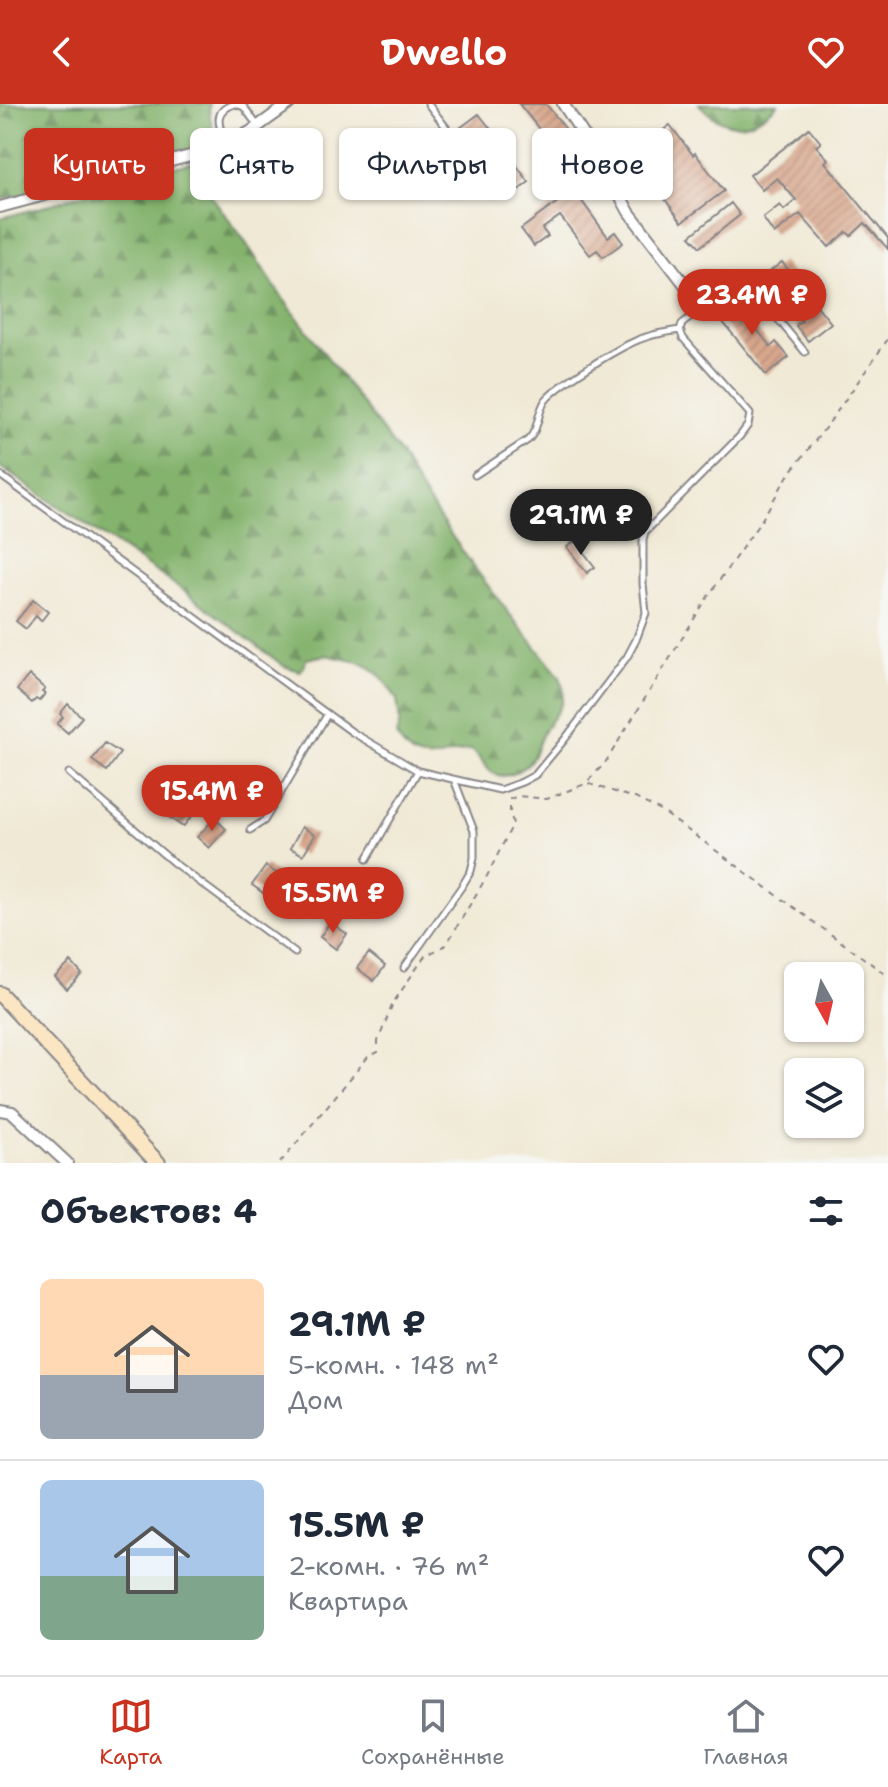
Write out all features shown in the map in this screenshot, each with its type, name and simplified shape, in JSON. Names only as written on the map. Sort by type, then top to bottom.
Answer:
[{"type":"main road","points":[[0,994],[158,1163]]},
{"type":"street","points":[[255,128],[289,104]]},
{"type":"street","points":[[563,104],[601,161],[629,212],[703,308]]},
{"type":"street","points":[[0,207],[190,158]]},
{"type":"street","points":[[0,1110],[12,1112],[67,1163]]},
{"type":"lane","points":[[220,128],[219,116],[224,108],[235,104],[244,107],[258,126]]},
{"type":"lane","points":[[428,104],[447,128]]},
{"type":"lane","points":[[0,475],[342,726],[418,771],[500,790],[535,775],[627,657],[646,613],[643,584],[645,532],[748,425],[750,414],[683,338],[680,330],[682,324],[737,281],[744,281],[805,352]]},
{"type":"lane","points":[[475,475],[528,440],[535,433],[545,402],[575,377],[640,338],[680,330]]},
{"type":"lane","points":[[250,830],[264,821],[327,715]]},
{"type":"lane","points":[[338,734],[342,726]]},
{"type":"lane","points":[[367,859],[418,771]]},
{"type":"lane","points":[[69,773],[174,863],[295,953]]},
{"type":"lane","points":[[404,968],[471,871],[474,831],[455,781]]},
{"type":"path","points":[[280,1163],[368,1057],[378,1052],[378,1041],[393,1003],[425,956],[446,945],[487,876],[513,824],[510,799],[518,796],[547,799],[586,783],[605,763],[707,598],[761,521],[787,477],[888,339]]},
{"type":"path","points":[[586,783],[635,798],[663,812],[888,976]]},
{"type":"green space","points":[[0,104],[210,104],[212,128],[190,128],[190,152],[174,157],[174,128],[24,128],[24,195],[0,200]]},
{"type":"green space","points":[[699,104],[778,104],[758,119],[738,125],[719,120]]},
{"type":"green space","points":[[190,163],[190,200],[214,200],[279,293],[400,454],[418,486],[468,558],[560,677],[563,698],[559,708],[529,763],[516,772],[500,776],[487,768],[471,750],[429,758],[412,754],[396,735],[400,722],[397,699],[371,668],[359,662],[326,655],[306,659],[300,671],[284,666],[180,588],[0,467],[0,218],[64,200],[174,200],[174,167]]},
{"type":"building","points":[[519,104],[546,104],[565,128],[538,128]]},
{"type":"building","points":[[479,114],[490,128],[460,128]]},
{"type":"building","points":[[809,128],[821,143],[816,146],[828,159],[825,162],[888,238],[888,249],[865,223],[851,236],[847,232],[829,247],[800,214],[774,234],[763,218],[780,205],[784,210],[796,200],[777,178],[762,190],[750,175]]},
{"type":"building","points":[[673,129],[724,191],[682,222],[666,200],[673,200]]},
{"type":"building","points":[[516,165],[529,182],[516,192]]},
{"type":"building","points":[[560,200],[581,200],[608,237],[615,232],[623,243],[603,257],[597,250],[590,255],[560,216],[542,229],[548,236],[534,246],[521,229]]},
{"type":"building","points":[[731,203],[740,215],[700,247],[690,236]]},
{"type":"building","points":[[782,262],[831,323],[808,341],[796,326],[802,321],[776,289],[769,295],[758,281]]},
{"type":"building","points":[[741,296],[752,310],[745,315],[771,347],[776,342],[789,357],[766,375],[717,315]]},
{"type":"building","points":[[575,541],[595,567],[587,573],[567,547]]},
{"type":"building","points":[[33,600],[48,612],[41,621],[36,616],[26,629],[16,621]]},
{"type":"building","points":[[29,675],[45,689],[39,701],[36,699],[32,703],[17,690]]},
{"type":"building","points":[[68,704],[82,717],[68,733],[57,724]]},
{"type":"building","points":[[105,743],[120,753],[107,771],[92,760]]},
{"type":"building","points":[[181,802],[195,812],[183,827],[170,818]]},
{"type":"building","points":[[215,818],[226,829],[209,848],[197,837]]},
{"type":"building","points":[[302,827],[315,835],[303,855],[290,848]]},
{"type":"building","points":[[266,866],[283,878],[269,897],[252,885]]},
{"type":"building","points":[[296,886],[311,899],[296,918],[280,904]]},
{"type":"building","points":[[330,922],[347,934],[336,949],[320,937]]},
{"type":"building","points":[[369,953],[385,966],[374,981],[357,968]]},
{"type":"building","points":[[71,962],[82,974],[67,989],[55,977]]}]
